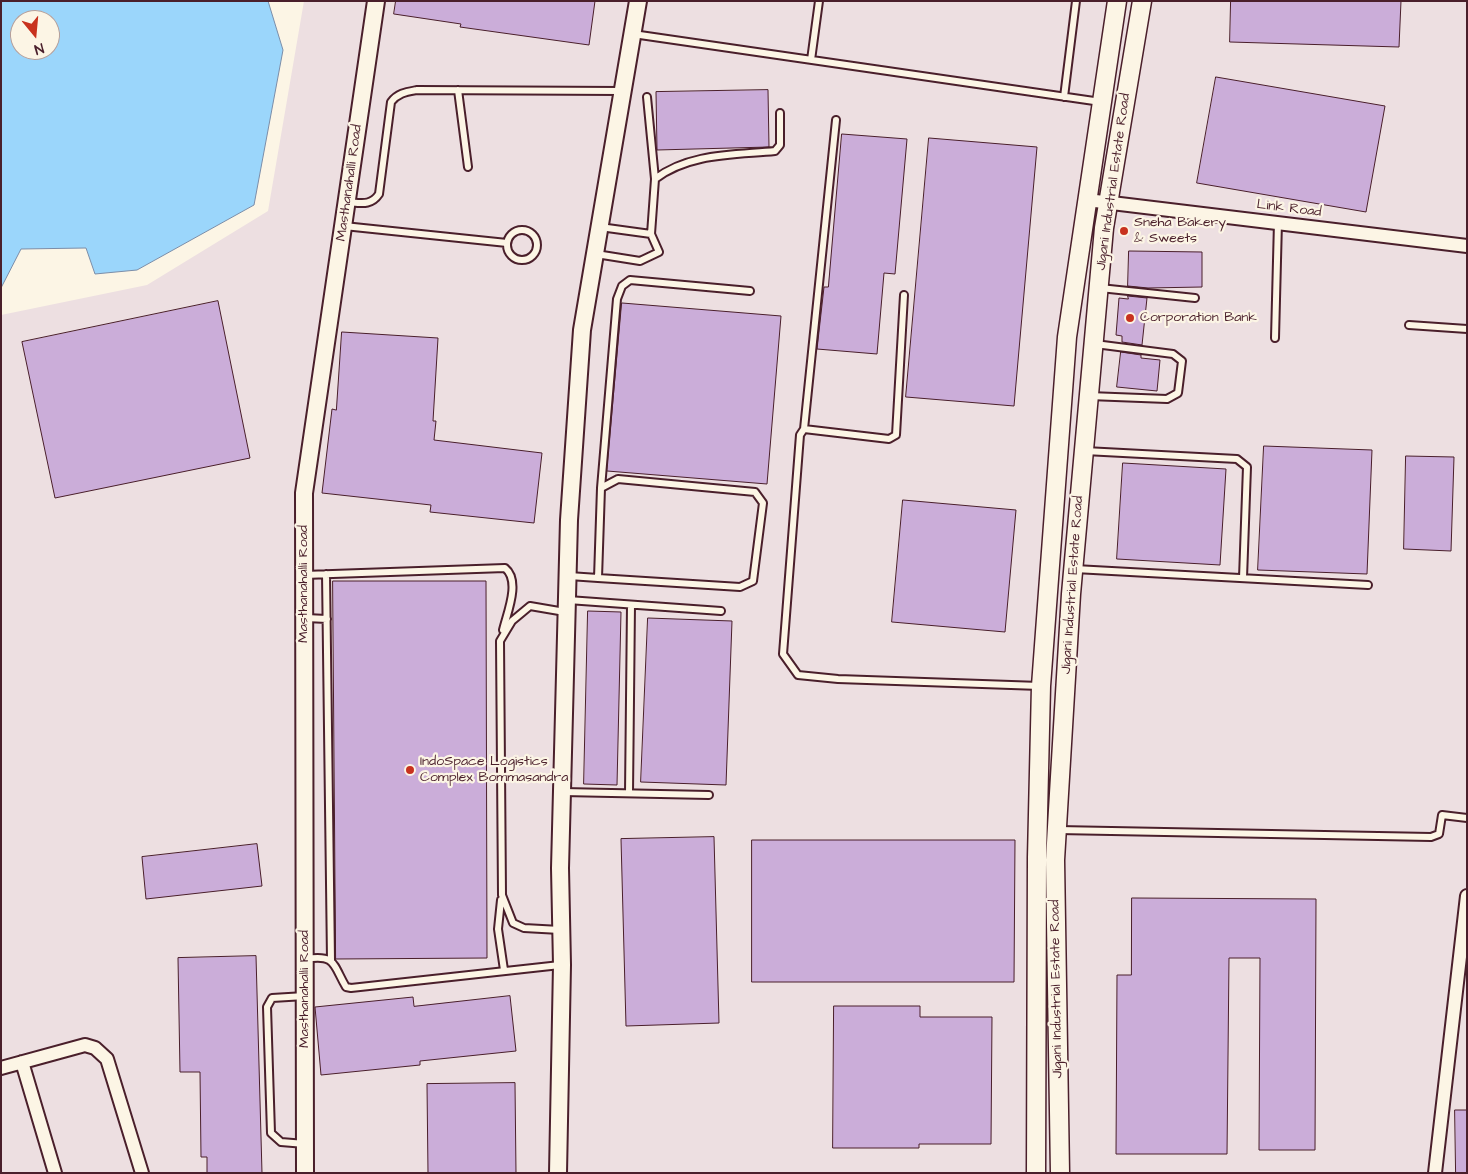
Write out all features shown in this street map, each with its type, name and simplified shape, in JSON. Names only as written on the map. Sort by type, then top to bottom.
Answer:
[{"type":"main road","name":"Jigani Industrial Estate Road","points":[[1036,1173],[1037,857],[1041,686],[1067,336],[1117,1]]},
{"type":"main road","name":"Jigani Industrial Estate Road","points":[[1060,1173],[1055,860],[1074,569],[1108,203],[1142,1]]},
{"type":"street","name":"Masthanahalli Road","points":[[305,1173],[304,493],[376,1]]},
{"type":"street","points":[[558,1173],[562,965],[562,792],[569,520],[582,330],[638,1]]},
{"type":"street","name":"Link Road","points":[[1087,200],[1467,246]]},
{"type":"street","points":[[1435,1173],[1467,896]]},
{"type":"street","points":[[1,1068],[85,1045],[95,1048],[107,1059],[142,1173]]},
{"type":"street","points":[[22,1062],[55,1173]]},
{"type":"lane","points":[[811,60],[819,1]]},
{"type":"lane","points":[[1064,97],[1076,1]]},
{"type":"lane","points":[[632,34],[1102,103]]},
{"type":"lane","points":[[347,202],[367,204],[375,201],[379,194],[389,110],[396,96],[416,90],[622,92]]},
{"type":"lane","points":[[458,90],[468,167]]},
{"type":"lane","points":[[595,254],[640,261],[659,252],[651,234],[655,179],[647,97]]},
{"type":"lane","points":[[655,179],[669,168],[691,160],[775,151],[780,145],[780,112]]},
{"type":"lane","points":[[836,120],[804,429],[800,435],[783,654],[798,675],[838,679],[1041,686]]},
{"type":"lane","points":[[1275,338],[1278,222]]},
{"type":"lane","points":[[343,226],[507,243]]},
{"type":"lane","points":[[600,227],[651,234]]},
{"type":"lane","points":[[524,230],[536,238],[537,248],[532,257],[522,260],[512,257],[507,243],[515,232],[524,230]]},
{"type":"lane","points":[[598,578],[601,488],[617,299],[622,286],[630,280],[750,291]]},
{"type":"lane","points":[[1099,288],[1196,298]]},
{"type":"lane","points":[[804,429],[889,439],[896,435],[904,296]]},
{"type":"lane","points":[[1409,325],[1467,329]]},
{"type":"lane","points":[[1089,396],[1167,399],[1178,393],[1182,361],[1173,354],[1094,344]]},
{"type":"lane","points":[[1084,451],[1237,459],[1247,467],[1242,578]]},
{"type":"lane","points":[[567,576],[740,587],[753,581],[762,503],[755,492],[618,479],[601,488]]},
{"type":"lane","points":[[304,575],[505,568],[512,577],[512,586],[500,642],[502,895],[498,929],[504,970]]},
{"type":"lane","points":[[1074,569],[1368,585]]},
{"type":"lane","points":[[326,574],[331,960]]},
{"type":"lane","points":[[500,642],[512,620],[530,606],[631,605],[721,611]]},
{"type":"lane","points":[[629,793],[631,605]]},
{"type":"lane","points":[[304,618],[327,619]]},
{"type":"lane","points":[[562,792],[709,795]]},
{"type":"lane","points":[[1056,830],[1431,837],[1439,834],[1442,815],[1467,818]]},
{"type":"lane","points":[[502,895],[513,923],[524,928],[561,930]]},
{"type":"lane","points":[[305,959],[320,957],[331,960],[338,968],[346,987],[351,988],[562,965]]},
{"type":"lane","points":[[305,996],[272,998],[267,1007],[271,1133],[281,1142],[306,1144]]},
{"type":"shaded area","points":[[304,1],[1467,1],[1467,1173],[1,1173],[1,315],[147,285],[268,211]]},
{"type":"water","points":[[1,1],[268,1],[283,50],[254,205],[137,270],[95,274],[86,248],[21,249],[1,288]]},
{"type":"building","points":[[396,1],[595,1],[589,45],[460,27],[461,24],[394,14]]},
{"type":"building","points":[[1231,1],[1401,1],[1399,47],[1230,42]]},
{"type":"building","points":[[1216,77],[1385,106],[1366,212],[1197,183]]},
{"type":"building","points":[[768,90],[769,147],[657,150],[656,92]]},
{"type":"building","points":[[842,134],[907,139],[895,274],[884,273],[877,354],[817,349],[824,287],[828,287]]},
{"type":"building","points":[[929,138],[1037,147],[1014,406],[906,397]]},
{"type":"building","points":[[1129,251],[1202,252],[1202,287],[1148,288],[1128,286]]},
{"type":"building","points":[[1128,296],[1147,298],[1142,345],[1122,342],[1122,336],[1116,335],[1119,298],[1128,299]]},
{"type":"building","points":[[218,301],[250,458],[55,498],[22,342]]},
{"type":"building","points":[[622,303],[781,316],[767,484],[607,471]]},
{"type":"building","points":[[342,332],[438,338],[433,421],[436,421],[434,440],[542,453],[534,523],[430,512],[431,505],[322,493],[332,409],[336,410]]},
{"type":"building","points":[[1121,352],[1141,355],[1141,358],[1160,360],[1157,391],[1117,387]]},
{"type":"building","points":[[1264,446],[1372,450],[1367,574],[1258,570]]},
{"type":"building","points":[[1406,456],[1454,457],[1451,551],[1404,549]]},
{"type":"building","points":[[1123,463],[1226,469],[1220,565],[1117,559]]},
{"type":"building","points":[[903,500],[1016,510],[1005,632],[892,622]]},
{"type":"building","name":"IndoSpace Logistics Complex Bommasandra","points":[[333,581],[486,581],[487,958],[336,959]]},
{"type":"building","points":[[588,611],[621,612],[617,785],[584,784]]},
{"type":"building","points":[[648,618],[732,621],[726,785],[641,782]]},
{"type":"building","points":[[714,837],[719,1023],[626,1026],[621,839]]},
{"type":"building","points":[[752,840],[1015,840],[1014,982],[752,982]]},
{"type":"building","points":[[257,844],[262,886],[146,899],[142,857]]},
{"type":"building","points":[[1132,898],[1316,899],[1315,1150],[1259,1150],[1260,958],[1229,958],[1227,1154],[1116,1154],[1117,975],[1131,975]]},
{"type":"building","points":[[256,956],[262,1173],[207,1173],[207,1157],[201,1157],[200,1072],[180,1072],[178,958]]},
{"type":"building","points":[[510,996],[516,1051],[420,1061],[420,1065],[321,1075],[315,1007],[413,997],[414,1006]]},
{"type":"building","points":[[834,1006],[920,1006],[920,1017],[992,1017],[991,1144],[919,1144],[919,1148],[833,1148]]},
{"type":"building","points":[[515,1083],[516,1173],[428,1173],[427,1084]]},
{"type":"building","points":[[1455,1110],[1467,1110],[1467,1173],[1456,1173]]},
{"type":"place","name":"Sneha Bakery & Sweets","points":[[1124,231]]},
{"type":"place","name":"Corporation Bank","points":[[1130,318]]},
{"type":"place","name":"IndoSpace Logistics Complex Bommasandra","points":[[410,770]]}]
